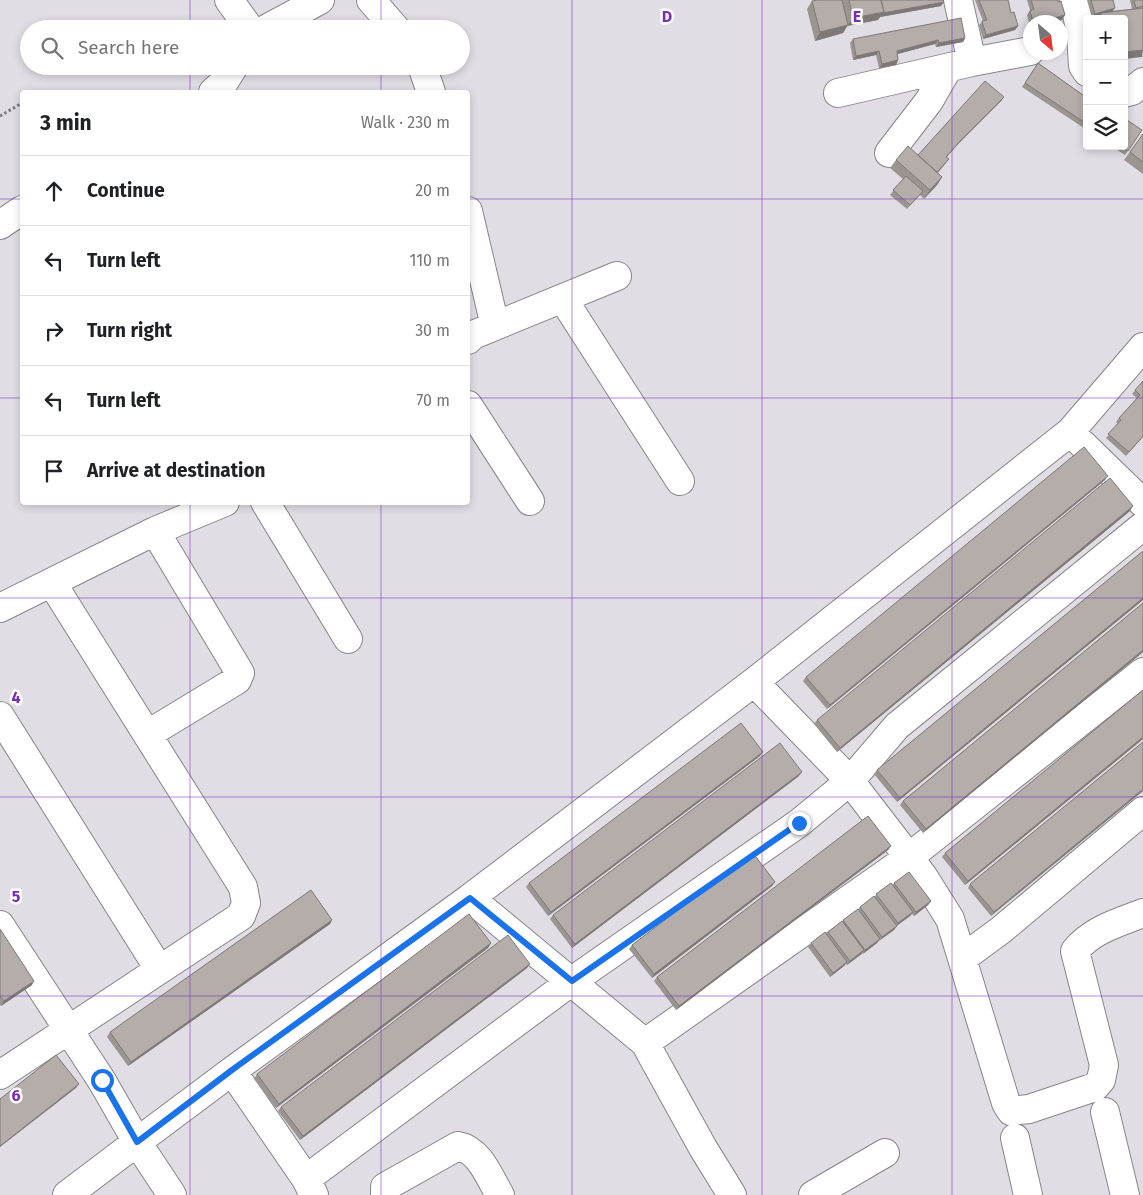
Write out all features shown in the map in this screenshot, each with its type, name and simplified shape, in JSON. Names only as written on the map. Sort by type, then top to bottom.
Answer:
[{"type":"street","points":[[229,0],[243,20]]},
{"type":"street","points":[[283,20],[320,0]]},
{"type":"street","points":[[371,0],[388,20]]},
{"type":"street","points":[[888,153],[960,65],[958,0]]},
{"type":"street","points":[[1074,0],[1071,38],[1083,66]]},
{"type":"street","points":[[838,93],[1023,52]]},
{"type":"street","points":[[214,90],[224,82],[228,75]]},
{"type":"street","points":[[425,75],[430,90]]},
{"type":"street","points":[[1128,92],[1143,82]]},
{"type":"street","points":[[0,225],[20,211]]},
{"type":"street","points":[[470,220],[495,326]]},
{"type":"street","points":[[470,339],[495,326],[617,276]]},
{"type":"street","points":[[564,299],[680,481]]},
{"type":"street","points":[[66,1195],[232,1070],[470,898],[754,682],[1070,432],[1143,347]]},
{"type":"street","points":[[470,408],[530,501]]},
{"type":"street","points":[[1070,432],[1143,503]]},
{"type":"street","points":[[0,608],[155,531],[218,505]]},
{"type":"street","points":[[266,505],[348,638]]},
{"type":"street","points":[[232,1070],[310,1187],[572,981],[799,823],[850,781],[898,726],[1143,526]]},
{"type":"street","points":[[148,734],[237,680],[240,673],[155,531]]},
{"type":"street","points":[[0,1075],[241,916],[245,910],[246,895],[148,734],[52,583]]},
{"type":"street","points":[[645,1043],[908,858],[1143,672]]},
{"type":"street","points":[[754,682],[850,781],[923,876],[950,919],[1006,1103],[1012,1111],[1029,1109],[1095,1087],[1101,1080],[1104,1065],[1076,950],[1083,940],[1114,924],[1143,913]]},
{"type":"street","points":[[0,716],[159,969]]},
{"type":"street","points":[[962,958],[1001,930],[1143,811]]},
{"type":"street","points":[[470,898],[645,1043],[703,1148],[732,1195]]},
{"type":"street","points":[[0,925],[102,1080],[137,1142],[172,1195]]},
{"type":"street","points":[[1105,1112],[1125,1192]]},
{"type":"street","points":[[1015,1138],[1028,1195]]},
{"type":"street","points":[[385,1195],[386,1187],[458,1146],[468,1148],[476,1155],[500,1195]]},
{"type":"street","points":[[813,1195],[885,1153]]},
{"type":"path","points":[[0,116],[20,104]]},
{"type":"building","points":[[842,0],[848,25],[820,32],[812,1]]},
{"type":"building","points":[[849,0],[881,0],[884,12],[853,18]]},
{"type":"building","points":[[881,0],[943,0],[944,2],[883,13]]},
{"type":"building","points":[[979,0],[1008,0],[1011,13],[1014,12],[1018,26],[986,35],[982,21],[987,20]]},
{"type":"building","points":[[1031,0],[1058,0],[1058,2],[1061,1],[1065,15],[1031,15],[1030,11],[1034,9]]},
{"type":"building","points":[[1091,0],[1113,0],[1115,8],[1095,14]]},
{"type":"building","points":[[1134,0],[1143,0],[1143,6],[1136,8]]},
{"type":"building","points":[[1143,8],[1143,50],[1128,52],[1128,15],[1101,15],[1101,13]]},
{"type":"building","points":[[961,18],[965,38],[939,43],[938,40],[897,51],[898,60],[882,64],[879,51],[856,56],[853,39]]},
{"type":"building","points":[[1038,63],[1083,95],[1083,121],[1025,83]]},
{"type":"building","points":[[985,81],[1004,97],[961,140],[946,157],[949,159],[937,172],[918,155]]},
{"type":"building","points":[[1128,121],[1142,130],[1128,151],[1127,150]]},
{"type":"building","points":[[1143,134],[1143,162],[1130,152]]},
{"type":"building","points":[[908,146],[942,177],[930,190],[896,160]]},
{"type":"building","points":[[906,176],[923,191],[910,205],[893,190]]},
{"type":"building","points":[[1143,381],[1143,436],[1129,452],[1108,434],[1121,420],[1119,418],[1140,395],[1135,390]]},
{"type":"building","points":[[1084,447],[1108,476],[830,705],[806,677]]},
{"type":"building","points":[[1110,478],[1133,506],[840,748],[817,720]]},
{"type":"building","points":[[1143,551],[1143,598],[900,798],[877,770]]},
{"type":"building","points":[[1143,603],[1143,650],[926,829],[903,801]]},
{"type":"building","points":[[1143,690],[1143,737],[968,881],[945,853]]},
{"type":"building","points":[[741,723],[763,752],[551,912],[529,883]]},
{"type":"building","points":[[1143,742],[1143,789],[994,912],[970,884]]},
{"type":"building","points":[[780,743],[802,772],[575,944],[553,915]]},
{"type":"building","points":[[868,816],[891,846],[679,1006],[657,977]]},
{"type":"building","points":[[753,853],[775,882],[654,974],[632,945]]},
{"type":"building","points":[[909,872],[931,901],[916,912],[894,883]]},
{"type":"building","points":[[891,883],[913,912],[898,923],[876,894]]},
{"type":"building","points":[[311,890],[332,920],[131,1062],[110,1032]]},
{"type":"building","points":[[874,896],[897,926],[882,937],[860,907]]},
{"type":"building","points":[[858,909],[880,939],[865,950],[843,920]]},
{"type":"building","points":[[469,914],[491,943],[279,1104],[257,1074]]},
{"type":"building","points":[[842,921],[864,950],[850,961],[828,932]]},
{"type":"building","points":[[0,929],[34,981],[4,1001],[0,996]]},
{"type":"building","points":[[825,932],[847,962],[833,973],[811,943]]},
{"type":"building","points":[[508,935],[530,964],[303,1136],[281,1107]]},
{"type":"building","points":[[56,1055],[79,1084],[0,1146],[0,1099]]},
{"type":"route","points":[[102,1080],[137,1142],[232,1070],[470,898],[572,981],[799,823]]}]
